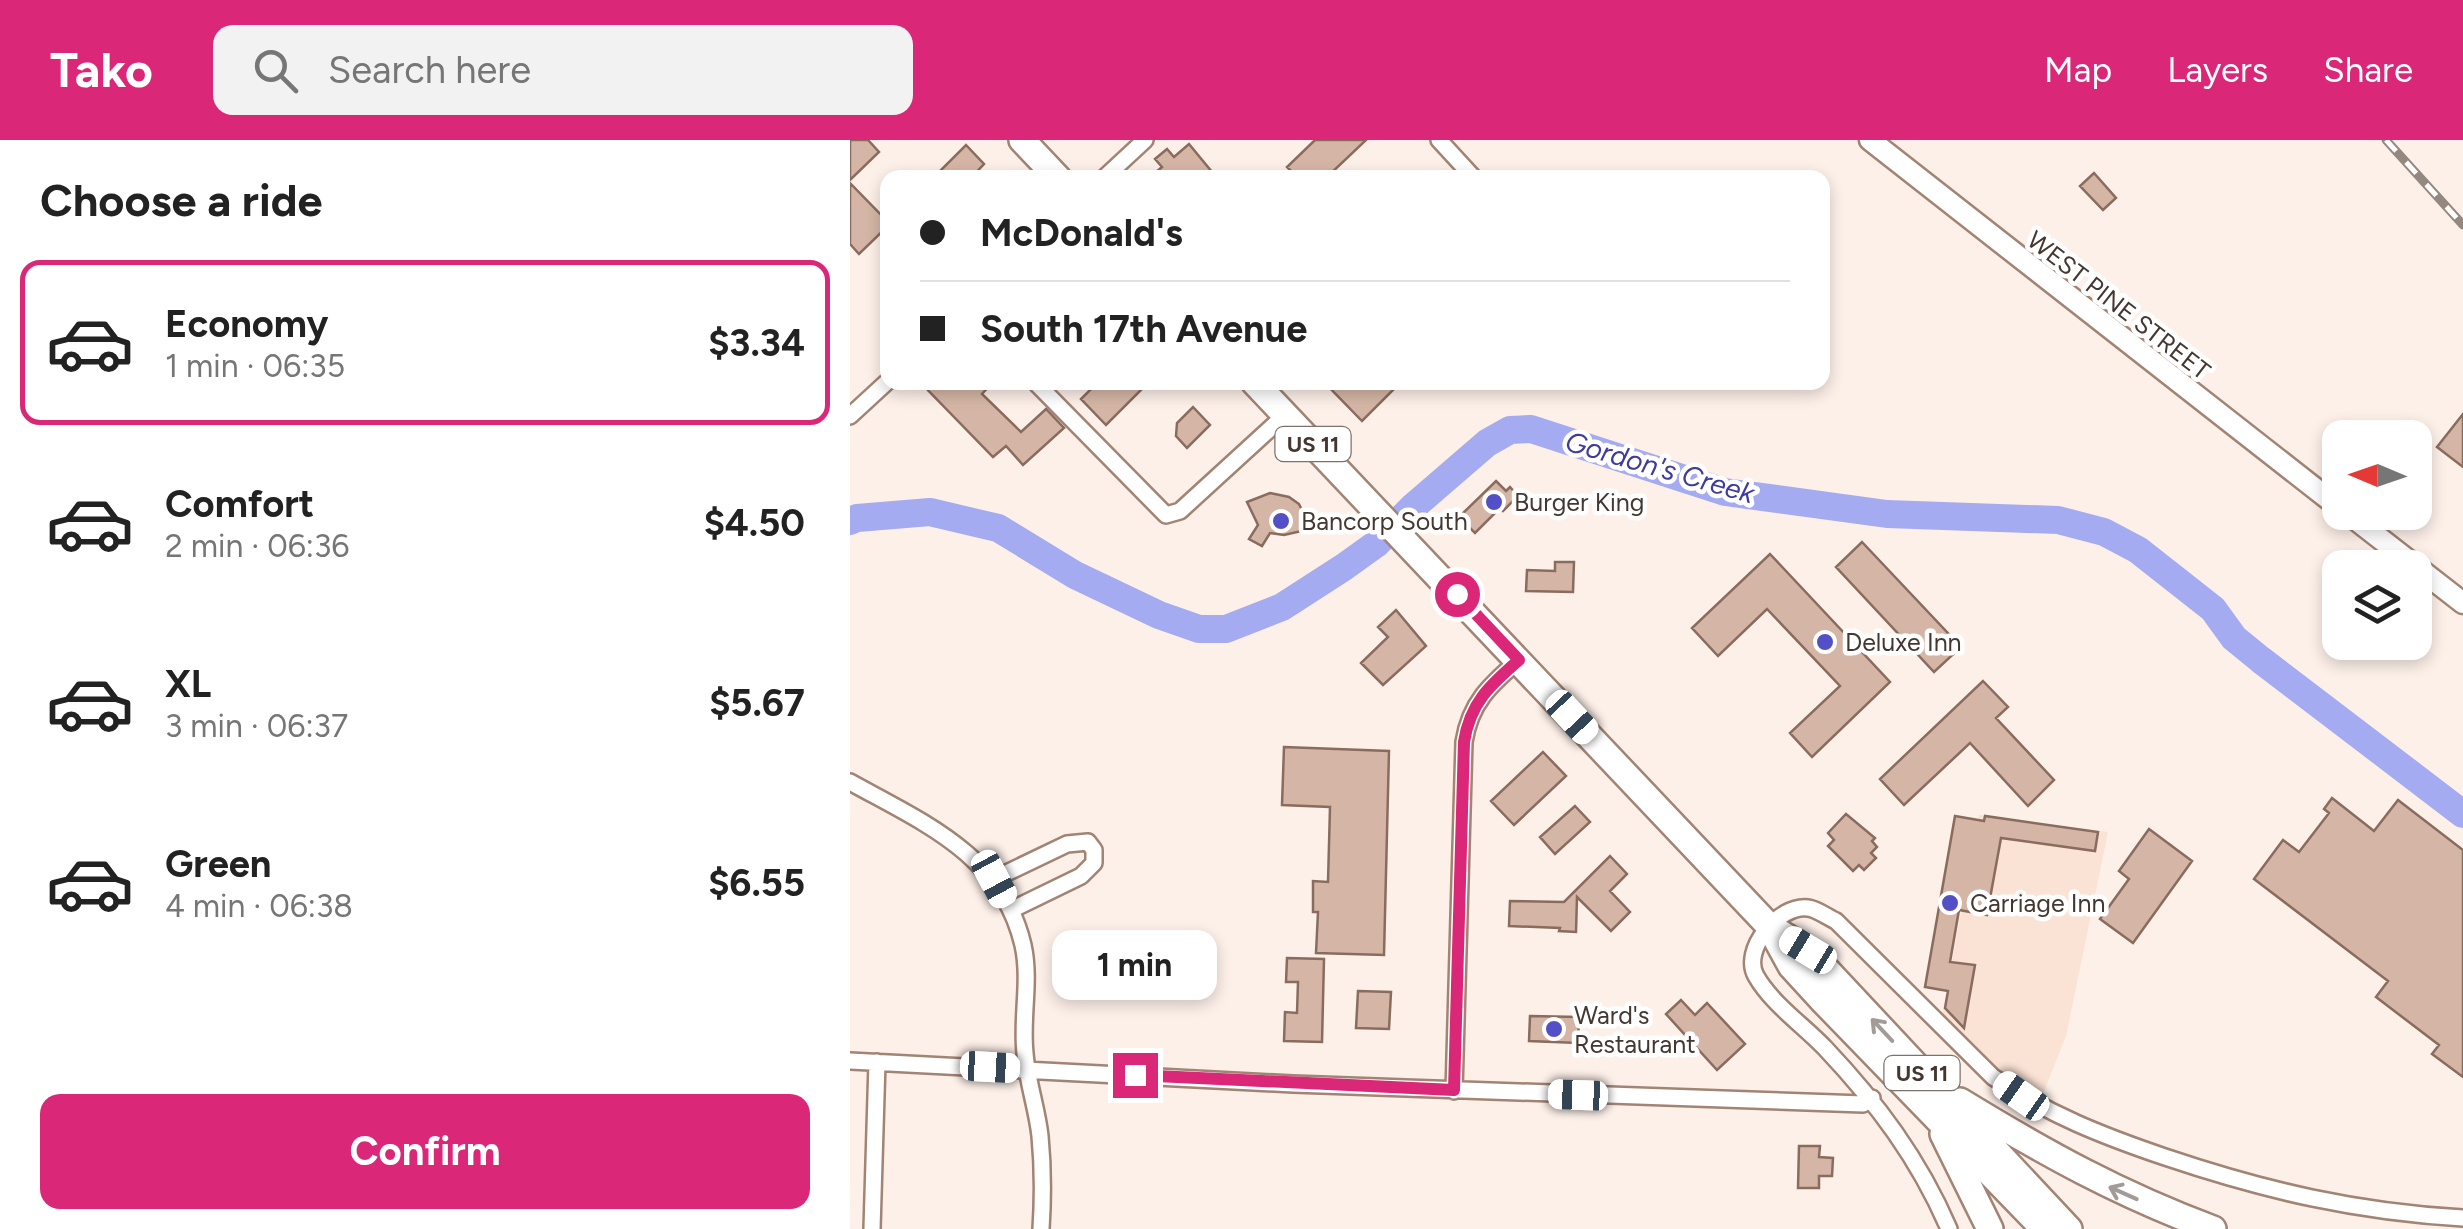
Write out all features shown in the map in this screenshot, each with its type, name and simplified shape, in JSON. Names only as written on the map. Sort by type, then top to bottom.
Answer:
[{"type":"main road","points":[[1022,140],[1050,170]]},
{"type":"main road","name":"US 11","points":[[1262,390],[1769,926],[1791,966],[2044,1229]]},
{"type":"main road","name":"US 11","points":[[1769,926],[1808,950],[2069,1229]]},
{"type":"main road","points":[[1932,1084],[2056,1160],[2112,1189],[2213,1229]]},
{"type":"main road","points":[[1932,1112],[1990,1229]]},
{"type":"street","points":[[1113,170],[1145,140]]},
{"type":"street","points":[[1439,140],[1467,170]]},
{"type":"street","name":"WEST PINE STREET","points":[[1870,140],[2322,494]]},
{"type":"street","points":[[850,416],[880,388]]},
{"type":"street","points":[[1042,390],[1166,516],[1180,511],[1285,415]]},
{"type":"street","points":[[2369,530],[2463,603]]},
{"type":"street","points":[[1454,1090],[1464,742],[1469,717],[1479,697],[1519,660]]},
{"type":"street","points":[[850,782],[953,842],[994,879],[1011,910],[1023,946],[1026,974],[1024,1051],[1040,1134],[1041,1229]]},
{"type":"street","points":[[994,879],[1067,844],[1088,842],[1094,850],[1094,863],[1081,876],[1011,910]]},
{"type":"street","points":[[1949,1229],[1914,1157],[1872,1098],[1768,992],[1754,972],[1755,951],[1769,926],[1788,910],[1808,908],[1836,921],[1993,1076],[2050,1113],[2083,1128],[2260,1188],[2336,1205],[2463,1218]]},
{"type":"street","points":[[850,1061],[1454,1090],[1862,1104],[1872,1098]]},
{"type":"street","points":[[872,1229],[877,1062]]},
{"type":"shaded area","points":[[1979,815],[2108,832],[2066,1036],[2041,1099],[1990,1064],[1942,1015]]},
{"type":"building","points":[[850,140],[868,140],[879,152],[850,180]]},
{"type":"building","points":[[1315,140],[1366,140],[1334,170],[1287,167]]},
{"type":"building","points":[[1189,144],[1210,170],[1158,170],[1162,167],[1155,159],[1167,149],[1174,157]]},
{"type":"building","points":[[966,145],[984,164],[978,170],[941,170]]},
{"type":"building","points":[[2094,173],[2116,198],[2103,210],[2080,186]]},
{"type":"building","points":[[850,183],[880,214],[880,234],[859,254],[850,244]]},
{"type":"building","points":[[928,390],[986,390],[982,394],[1021,432],[1046,409],[1064,428],[1023,465],[1006,446],[993,457]]},
{"type":"building","points":[[1090,390],[1141,390],[1106,425],[1081,399]]},
{"type":"building","points":[[1332,390],[1393,390],[1362,421]]},
{"type":"building","points":[[1193,407],[1210,425],[1187,448],[1176,436],[1177,423]]},
{"type":"building","points":[[2463,414],[2463,467],[2437,447]]},
{"type":"building","name":"Burger King","points":[[1496,481],[1518,496],[1475,533],[1459,517]]},
{"type":"building","name":"Bancorp South","points":[[1270,493],[1299,504],[1306,518],[1306,530],[1284,535],[1270,533],[1262,546],[1249,539],[1258,525],[1247,502]]},
{"type":"building","points":[[1862,542],[1961,647],[1934,672],[1836,567]]},
{"type":"building","name":"Deluxe Inn","points":[[1770,554],[1890,682],[1812,757],[1790,733],[1840,686],[1767,609],[1718,656],[1692,628]]},
{"type":"building","points":[[1555,562],[1574,562],[1573,592],[1526,591],[1527,570],[1555,571]]},
{"type":"building","points":[[1396,610],[1426,646],[1383,685],[1361,663],[1388,637],[1378,627]]},
{"type":"building","points":[[1983,681],[2008,707],[1996,718],[2054,780],[2028,806],[1970,743],[1904,805],[1880,779]]},
{"type":"building","points":[[1284,747],[1389,751],[1384,955],[1316,953],[1318,912],[1313,912],[1313,881],[1328,882],[1330,807],[1282,805]]},
{"type":"building","points":[[1543,752],[1566,776],[1514,825],[1491,801]]},
{"type":"building","points":[[2332,798],[2374,831],[2398,800],[2463,850],[2463,1077],[2432,1054],[2439,1045],[2376,997],[2388,981],[2254,879],[2283,840],[2299,852],[2329,813],[2324,809]]},
{"type":"building","points":[[1575,806],[1590,822],[1555,854],[1540,837]]},
{"type":"building","points":[[1846,814],[1875,838],[1872,841],[1877,847],[1871,853],[1876,858],[1864,870],[1859,865],[1853,871],[1828,846],[1834,840],[1828,833]]},
{"type":"building","points":[[1955,816],[1984,821],[1985,816],[2098,832],[2095,851],[2001,838],[1987,915],[1959,910],[1950,962],[1975,965],[1964,1028],[1945,1008],[1948,991],[1925,987]]},
{"type":"building","points":[[2149,829],[2192,861],[2133,943],[2100,919],[2129,879],[2119,871]]},
{"type":"building","points":[[1610,856],[1627,874],[1610,891],[1630,912],[1611,931],[1577,897],[1576,932],[1509,926],[1510,901],[1564,902]]},
{"type":"building","points":[[1287,958],[1324,959],[1322,1042],[1284,1041],[1285,1012],[1297,1013],[1298,982],[1286,982]]},
{"type":"building","points":[[1358,991],[1391,992],[1389,1029],[1356,1028]]},
{"type":"building","points":[[1681,1000],[1695,1015],[1707,1003],[1745,1044],[1717,1070],[1666,1014]]},
{"type":"building","name":"Ward's Restaurant","points":[[1530,1016],[1579,1017],[1578,1043],[1529,1041]]},
{"type":"building","points":[[1799,1146],[1820,1146],[1819,1157],[1833,1158],[1832,1176],[1819,1176],[1819,1188],[1798,1188]]},
{"type":"waterway","name":"Gordon's Creek","points":[[850,521],[930,512],[998,528],[1075,575],[1159,615],[1199,629],[1226,629],[1282,607],[1344,567],[1376,544],[1487,443],[1510,430],[1531,429],[1725,492],[1887,514],[2058,520],[2104,532],[2138,550],[2213,609],[2234,638],[2261,660],[2463,814]]},
{"type":"railway","points":[[2386,140],[2463,225]]},
{"type":"place","name":"Burger King","points":[[1494,502]]},
{"type":"place","name":"Bancorp South","points":[[1281,521]]},
{"type":"place","name":"Deluxe Inn","points":[[1825,642]]},
{"type":"place","name":"Carriage Inn","points":[[1950,903]]},
{"type":"place","name":"Ward's Restaurant","points":[[1554,1029]]},
{"type":"route","points":[[1135,1075],[1454,1090],[1464,742],[1469,717],[1479,697],[1519,660],[1457,594]]}]
